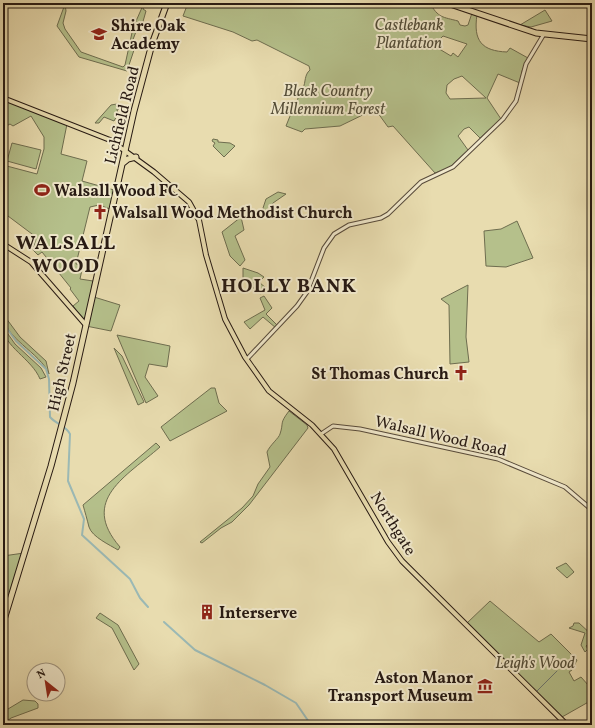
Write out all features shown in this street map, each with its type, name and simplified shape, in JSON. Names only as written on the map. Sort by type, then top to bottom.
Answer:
[{"type":"highway","name":"Lichfield Road","points":[[85,326],[148,59],[167,3]]},
{"type":"highway","points":[[447,3],[544,34],[592,39]]},
{"type":"highway","points":[[123,163],[128,159],[136,157]]},
{"type":"highway","name":"High Street","points":[[3,623],[41,504],[85,326]]},
{"type":"main road","name":"Northgate","points":[[4,98],[102,136],[136,157],[186,199],[194,208],[199,220],[206,255],[225,319],[247,360],[269,391],[321,434],[342,461],[387,540],[402,561],[567,725]]},
{"type":"main road","points":[[3,244],[31,262],[85,326]]},
{"type":"street","points":[[247,360],[278,328],[307,292],[324,248],[334,234],[349,225],[384,216],[421,182],[453,167],[503,120],[516,101],[526,64],[544,34]]},
{"type":"street","name":"Walsall Wood Road","points":[[321,434],[333,426],[360,429],[498,459],[565,487],[592,510]]},
{"type":"green space","points":[[144,3],[146,3],[143,9],[146,11],[142,25],[139,24],[132,42],[136,44],[127,71],[79,57],[57,26],[65,4],[66,11],[63,23],[65,29],[81,52],[123,67],[125,65],[133,28]]},
{"type":"green space","points":[[188,3],[430,3],[438,14],[445,18],[458,21],[460,25],[468,25],[472,13],[477,15],[476,32],[481,43],[485,47],[507,52],[510,48],[528,58],[522,71],[520,83],[498,74],[487,98],[501,119],[480,138],[469,127],[464,129],[458,136],[468,150],[449,168],[435,173],[393,126],[388,127],[375,109],[340,126],[305,129],[302,132],[286,126],[310,70],[309,66],[257,40],[252,41],[233,32],[183,16]],"holes":[[[443,36],[467,44],[458,57],[453,53],[451,56],[436,47],[437,42]],[[462,76],[486,98],[450,99],[446,93],[447,85],[454,79]]]},
{"type":"green space","points":[[545,10],[552,21],[531,27],[520,25]]},
{"type":"green space","points":[[3,99],[67,124],[61,154],[87,161],[82,181],[114,190],[110,209],[99,205],[90,207],[76,264],[83,265],[80,279],[93,281],[85,322],[73,306],[79,301],[70,289],[71,288],[42,252],[38,255],[33,250],[36,237],[4,213],[6,210],[3,206],[3,165],[37,174],[44,149],[44,137],[31,116],[13,126],[10,124],[3,128]]},
{"type":"green space","points":[[117,104],[116,106],[121,107],[120,110],[117,109],[118,114],[114,121],[104,117],[99,123],[95,123],[111,105]]},
{"type":"green space","points":[[213,139],[218,140],[218,142],[230,143],[235,146],[224,157],[213,146],[215,143],[212,141]]},
{"type":"green space","points":[[12,143],[41,150],[36,169],[7,161]]},
{"type":"green space","points":[[278,192],[286,194],[273,203],[266,216],[263,208],[266,199]]},
{"type":"green space","points":[[241,217],[244,230],[235,236],[245,260],[240,266],[230,256],[222,232]]},
{"type":"green space","points":[[517,221],[533,258],[506,267],[486,266],[484,231],[501,229]]},
{"type":"green space","points":[[243,268],[258,273],[264,277],[259,282],[267,289],[260,294],[243,278]]},
{"type":"green space","points":[[468,285],[466,337],[469,362],[450,364],[449,305],[441,299]]},
{"type":"green space","points":[[264,296],[272,308],[266,314],[278,326],[276,328],[263,317],[250,329],[244,322],[265,310],[260,298]]},
{"type":"green space","points":[[94,297],[120,305],[111,331],[86,326]]},
{"type":"green space","points":[[3,314],[20,337],[46,361],[49,374],[38,359],[15,338],[5,323]]},
{"type":"green space","points":[[3,327],[15,344],[41,368],[46,377],[40,379],[31,365],[8,340],[4,334]]},
{"type":"green space","points":[[117,335],[170,346],[167,367],[149,364],[145,377],[158,396],[146,403]]},
{"type":"green space","points":[[114,348],[122,356],[144,402],[138,405]]},
{"type":"green space","points":[[211,388],[215,388],[219,403],[227,411],[170,441],[161,427]]},
{"type":"green space","points":[[289,411],[307,425],[308,428],[249,505],[232,522],[221,528],[202,543],[200,542],[242,508],[253,496],[258,484],[270,467],[267,452],[279,436],[283,421]]},
{"type":"green space","points":[[156,443],[160,447],[122,479],[112,490],[106,502],[104,516],[109,530],[120,547],[118,550],[91,531],[83,505]]},
{"type":"green space","points":[[24,553],[3,618],[3,556]]},
{"type":"green space","points":[[566,563],[574,572],[567,578],[556,568]]},
{"type":"green space","name":"Leigh's Wood","points":[[490,601],[539,642],[551,634],[577,660],[572,670],[569,672],[574,681],[581,677],[589,686],[592,685],[592,700],[562,717],[467,623]]},
{"type":"green space","points":[[100,613],[118,625],[139,664],[134,670],[112,628],[96,618]]},
{"type":"green space","points":[[574,623],[579,623],[592,635],[592,643],[591,641],[586,646],[588,649],[585,652],[581,645],[585,633],[569,628],[573,626]]},
{"type":"green space","points":[[23,700],[26,700],[26,702],[36,702],[38,704],[38,708],[11,718],[3,724],[3,712]]},
{"type":"waterway","points":[[3,323],[16,341],[46,369],[49,379],[50,417],[66,429],[70,434],[68,481],[84,519],[82,535],[130,579],[140,598],[148,607]]},
{"type":"waterway","points":[[164,622],[195,650],[265,685],[296,703],[311,725]]},
{"type":"waterway","points":[[537,691],[557,671]]},
{"type":"place","name":"Shire Oak Academy","points":[[99,34]]},
{"type":"place","name":"Walsall Wood FC","points":[[42,190]]},
{"type":"place","name":"Walsall Wood Methodist Church","points":[[100,212]]},
{"type":"place","name":"St Thomas Church","points":[[461,373]]},
{"type":"place","name":"Interserve","points":[[207,612]]},
{"type":"place","name":"Aston Manor Transport Museum","points":[[485,686]]},
{"type":"district","name":"WALSALL WOOD","points":[[66,254]]},
{"type":"district","name":"HOLLY BANK","points":[[289,285]]},
{"type":"park label","name":"Castlebank Plantation","points":[[409,33]]},
{"type":"park label","name":"Black Country Millennium Forest","points":[[328,99]]}]
